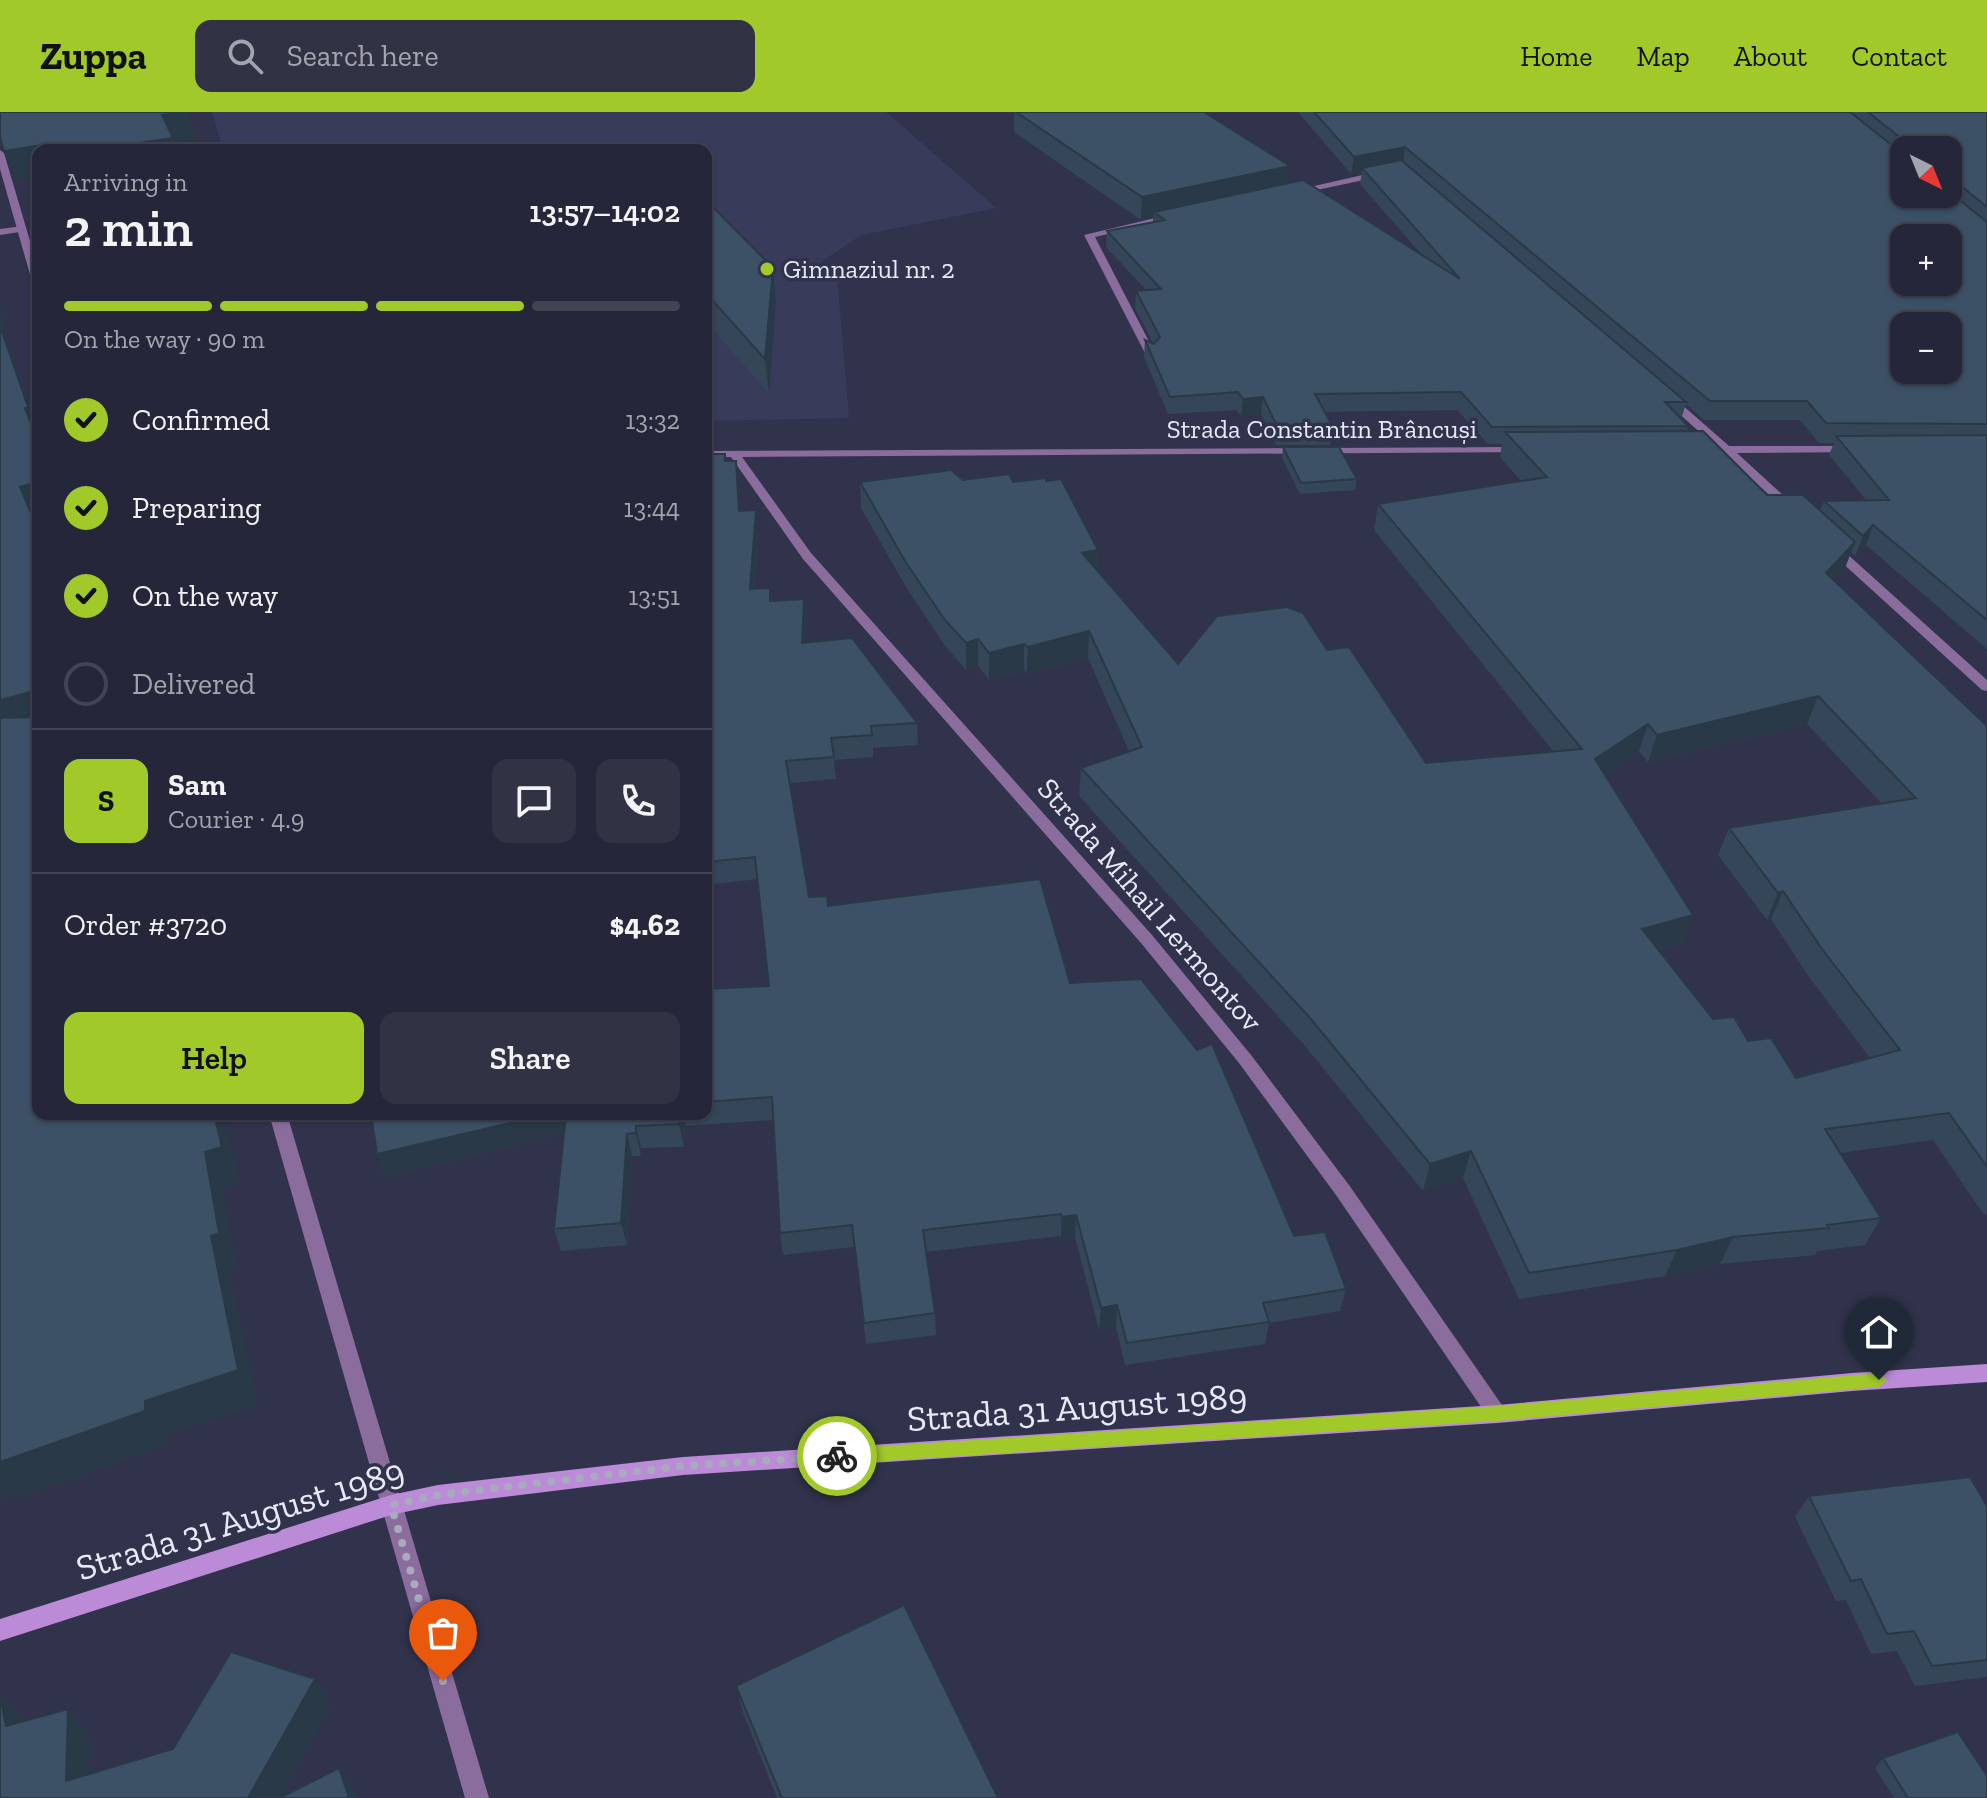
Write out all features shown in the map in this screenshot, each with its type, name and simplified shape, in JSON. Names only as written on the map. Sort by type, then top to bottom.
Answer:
[{"type":"main road","name":"Strada 31 August 1989","points":[[0,1630],[391,1505],[438,1495],[683,1466],[1497,1414],[1987,1373]]},
{"type":"street","points":[[0,153],[32,263]]},
{"type":"street","points":[[1276,196],[1385,172]]},
{"type":"street","points":[[1151,355],[1089,235],[1183,215]]},
{"type":"street","points":[[0,232],[23,229]]},
{"type":"street","points":[[1661,391],[1796,513]]},
{"type":"street","points":[[1680,450],[1865,449]]},
{"type":"street","name":"Strada Constantin Brâncuși","points":[[712,454],[1538,450]]},
{"type":"street","name":"Strada Mihail Lermontov","points":[[734,454],[807,556],[844,600],[1110,898],[1244,1057],[1352,1203],[1497,1414]]},
{"type":"street","points":[[1819,535],[1987,687]]},
{"type":"street","points":[[280,1120],[477,1798]]},
{"type":"shaded area","name":"Gimnaziul nr. 2","points":[[212,112],[886,112],[996,208],[861,235],[821,262],[837,275],[849,418],[712,421],[712,144],[221,144]]},
{"type":"building","points":[[0,112],[182,112],[162,115],[173,138],[140,144],[32,144],[32,147],[4,151],[0,137]]},
{"type":"building","points":[[1016,112],[1204,112],[1290,166],[1142,197]]},
{"type":"building","points":[[1314,112],[1850,112],[1890,144],[1890,208],[1962,208],[1962,202],[1987,222],[1987,424],[1826,423],[1807,401],[1710,401],[1405,147],[1354,157]]},
{"type":"building","points":[[1868,112],[1987,112],[1987,207],[1962,186],[1962,136],[1898,136]]},
{"type":"building","points":[[1401,160],[1686,402],[1665,402],[1688,426],[1492,427],[1461,392],[1315,394],[1333,427],[1278,428],[1263,397],[1243,399],[1238,392],[1170,397],[1145,340],[1154,344],[1160,337],[1136,291],[1161,289],[1107,231],[1165,220],[1154,212],[1303,180],[1460,279],[1362,168]]},
{"type":"building","points":[[712,206],[773,268],[765,359],[712,300]]},
{"type":"building","points":[[0,326],[32,426],[32,484],[20,487],[32,516],[32,692],[0,700]]},
{"type":"building","points":[[1703,431],[1767,495],[1803,495],[1855,542],[1826,573],[1987,726],[1987,1167],[1949,1113],[1825,1129],[1881,1218],[1827,1225],[1829,1228],[1733,1237],[1677,1250],[1529,1273],[1471,1151],[1430,1164],[1310,1018],[1081,768],[1142,747],[1089,631],[1028,647],[1024,644],[989,653],[978,639],[966,643],[944,619],[905,561],[860,482],[951,470],[963,480],[1009,474],[1013,482],[1061,479],[1098,550],[1082,553],[1178,664],[1217,616],[1287,607],[1303,613],[1327,650],[1349,647],[1426,763],[1582,749],[1378,504],[1547,477],[1505,432]],"holes":[[[1818,696],[1916,798],[1729,828],[1778,893],[1783,891],[1822,949],[1900,1050],[1796,1078],[1771,1038],[1748,1041],[1734,1017],[1713,1019],[1642,929],[1693,915],[1595,759],[1648,724],[1657,735]]]},
{"type":"building","points":[[1987,435],[1987,620],[1873,525],[1863,536],[1824,501],[1889,500],[1836,436]]},
{"type":"building","points":[[1283,447],[1339,447],[1357,479],[1301,483]]},
{"type":"building","points":[[712,454],[725,454],[725,461],[736,461],[739,511],[756,510],[750,589],[770,588],[770,601],[804,599],[802,643],[852,638],[917,723],[871,726],[872,735],[831,738],[834,757],[786,761],[809,897],[827,896],[828,906],[1040,879],[1070,983],[1141,979],[1197,1050],[1212,1044],[1294,1236],[1325,1232],[1346,1289],[1263,1303],[1269,1322],[1127,1343],[1117,1305],[1101,1308],[1076,1215],[1062,1217],[1061,1214],[923,1230],[935,1313],[864,1323],[852,1225],[780,1233],[772,1097],[712,1102],[712,989],[769,986],[755,857],[712,861]]},
{"type":"building","points":[[32,717],[32,1120],[215,1120],[222,1147],[205,1152],[219,1233],[211,1236],[238,1370],[145,1401],[145,1411],[0,1462],[0,718]]},
{"type":"building","points":[[372,1120],[523,1120],[377,1154]]},
{"type":"building","points":[[565,1120],[679,1120],[679,1124],[636,1126],[636,1133],[627,1134],[621,1223],[554,1229]]},
{"type":"building","points":[[1970,1477],[1987,1506],[1987,1660],[1932,1666],[1914,1631],[1887,1634],[1861,1579],[1851,1581],[1809,1496]]},
{"type":"building","points":[[904,1605],[998,1798],[782,1798],[736,1686]]},
{"type":"building","points":[[231,1652],[315,1679],[248,1798],[0,1798],[0,1696],[6,1726],[68,1709],[66,1781],[173,1749]]},
{"type":"building","points":[[1958,1732],[1987,1776],[1987,1798],[1908,1798],[1883,1758]]},
{"type":"building","points":[[339,1768],[349,1798],[280,1798]]},
{"type":"way so far","points":[[443,1681],[391,1505],[438,1495],[683,1466],[837,1456]]},
{"type":"place","name":"Gimnaziul nr. 2","points":[[767,269]]},
{"type":"route","points":[[837,1456],[1497,1414],[1879,1380]]}]
